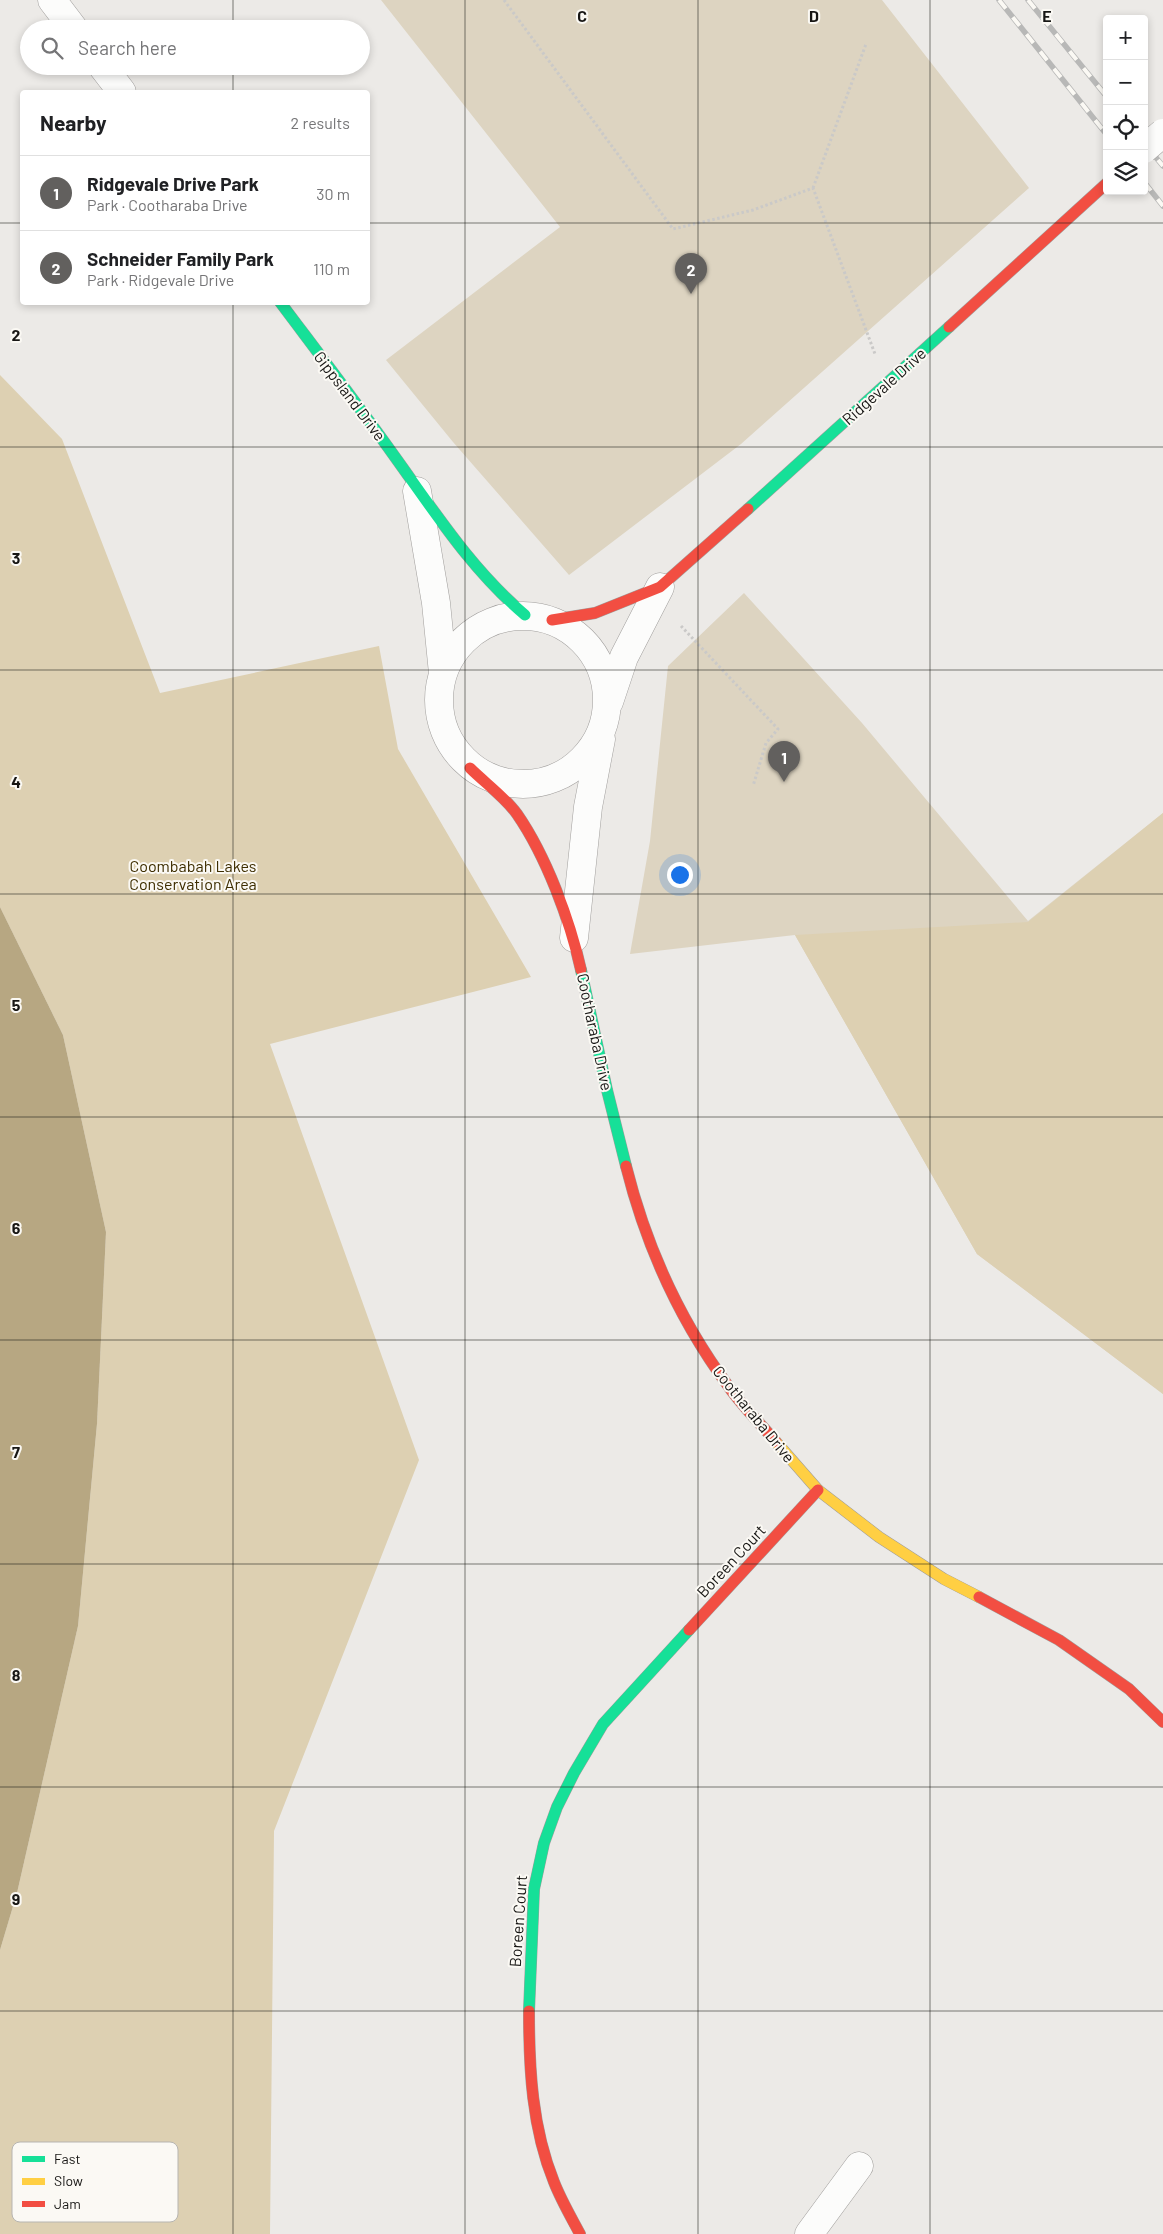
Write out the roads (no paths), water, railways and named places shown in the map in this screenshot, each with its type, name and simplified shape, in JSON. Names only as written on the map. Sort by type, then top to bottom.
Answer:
[{"type":"street","points":[[52,0],[67,20]]},
{"type":"street","points":[[109,75],[120,90]]},
{"type":"street","points":[[1148,146],[1163,133]]},
{"type":"street","name":"Ridgevale Drive","points":[[552,620],[595,613],[660,587],[886,385],[1103,186]]},
{"type":"street","name":"Gippsland Drive","points":[[282,305],[370,421],[417,491],[484,579],[525,615]]},
{"type":"street","name":"Gippsland Drive","points":[[417,491],[436,603],[443,673]]},
{"type":"street","name":"Ridgevale Drive","points":[[605,717],[624,657],[660,587]]},
{"type":"street","points":[[525,615],[552,620],[576,633],[594,654],[605,678],[605,717],[589,754],[569,771],[545,782],[518,785],[493,780],[470,768],[453,748],[441,724],[438,699],[443,673],[455,650],[473,632],[498,620],[525,615]]},
{"type":"street","name":"Cootharaba Drive","points":[[574,938],[588,807],[605,717]]},
{"type":"street","name":"Cootharaba Drive","points":[[470,768],[516,813],[541,856],[574,938],[607,1090],[635,1201],[656,1258],[681,1313],[729,1388],[818,1490],[879,1537],[944,1579],[1059,1640],[1129,1689],[1163,1722]]},
{"type":"street","name":"Boreen Court","points":[[580,2234],[553,2180],[536,2121],[528,2052],[531,1916],[542,1852],[556,1809],[577,1767],[603,1724],[818,1490]]},
{"type":"street","points":[[809,2234],[859,2166]]},
{"type":"railway","points":[[999,0],[1103,130]]},
{"type":"railway","points":[[1028,0],[1103,92]]},
{"type":"railway","points":[[1148,148],[1163,166]]},
{"type":"railway","points":[[1148,187],[1163,206]]},
{"type":"place","name":"Schneider Family Park","points":[[691,294]]},
{"type":"place","name":"Ridgevale Drive Park","points":[[784,782]]},
{"type":"park label","name":"Coombabah Lakes Conservation Area","points":[[193,875]]}]
